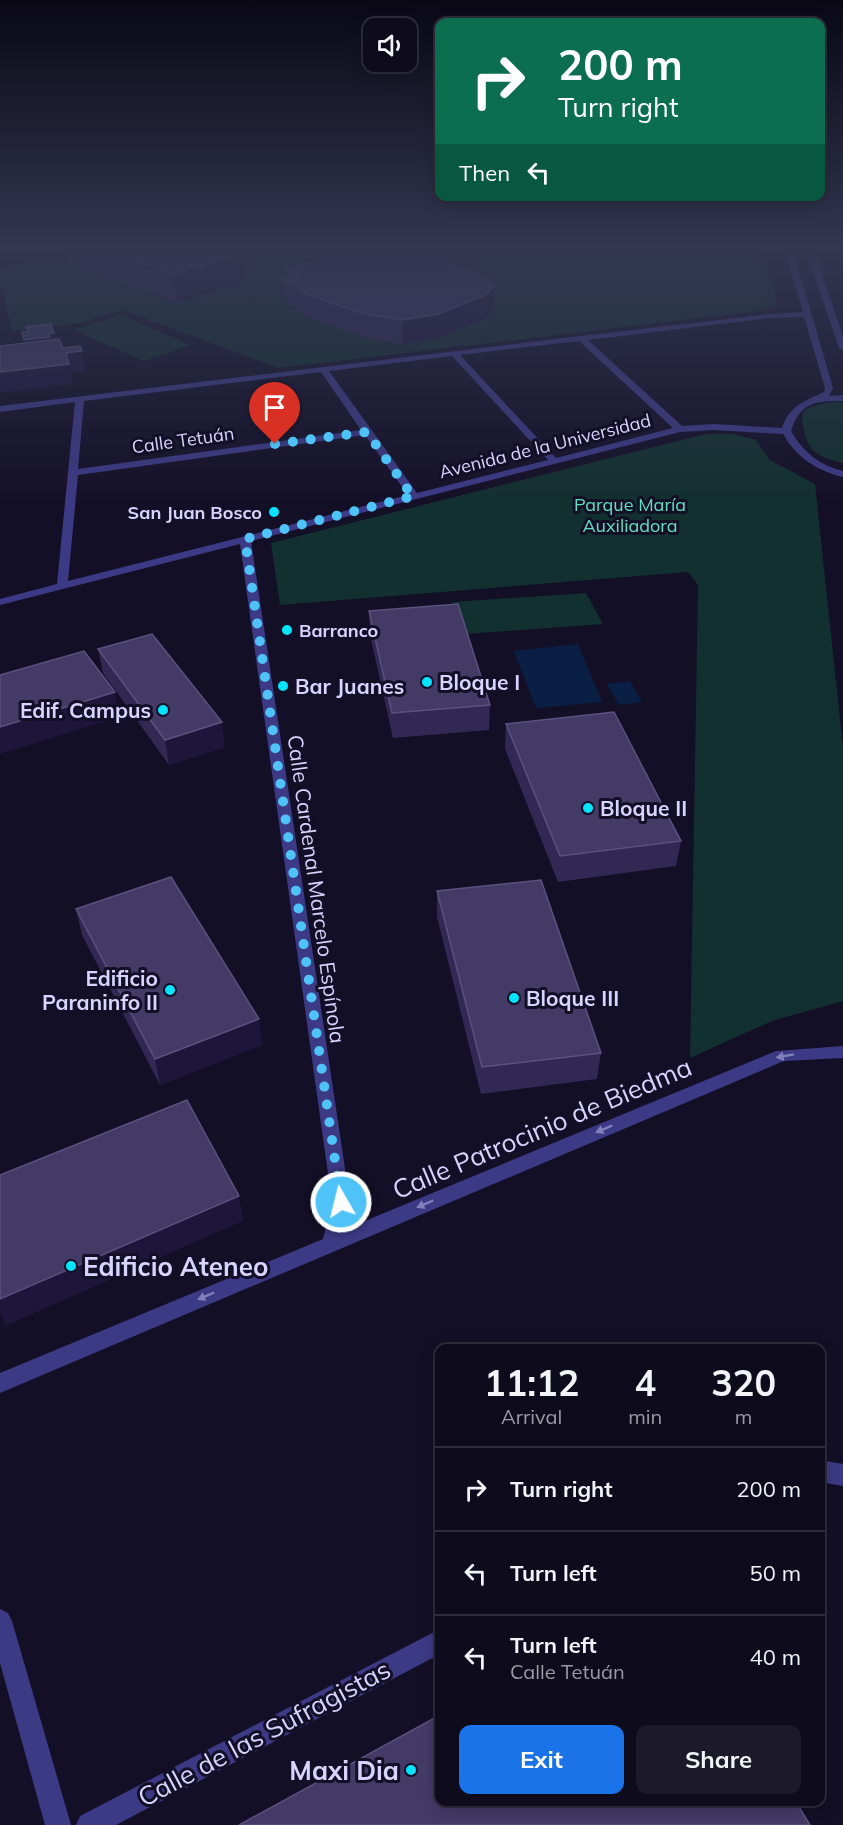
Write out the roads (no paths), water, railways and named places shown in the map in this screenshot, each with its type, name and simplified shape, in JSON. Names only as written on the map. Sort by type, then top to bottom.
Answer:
[{"type":"street","points":[[0,409],[605,335]]},
{"type":"street","points":[[815,335],[829,388],[828,393],[794,411],[786,431],[803,457],[843,474]]},
{"type":"street","points":[[581,338],[680,429]]},
{"type":"street","points":[[454,354],[553,460]]},
{"type":"street","points":[[324,370],[414,496]]},
{"type":"street","points":[[814,400],[843,398]]},
{"type":"street","points":[[62,587],[81,399]]},
{"type":"street","name":"Avenida de la Universidad","points":[[0,602],[680,429],[714,427],[786,431]]},
{"type":"street","name":"Calle Tetuán","points":[[75,472],[367,432]]},
{"type":"street","name":"Calle Cardenal Marcelo Espínola","points":[[245,539],[341,1202],[331,1243]]},
{"type":"street","name":"Calle Patrocinio de Biedma","points":[[0,1383],[782,1055],[843,1052]]},
{"type":"street","points":[[825,1472],[843,1475]]},
{"type":"street","points":[[0,1621],[58,1825]]},
{"type":"street","name":"Calle de las Sufragistas","points":[[89,1825],[435,1644]]},
{"type":"water","points":[[578,644],[602,702],[536,708],[514,651]]},
{"type":"water","points":[[630,681],[642,702],[619,705],[607,684]]},
{"type":"place","name":"San Juan Bosco","points":[[274,512]]},
{"type":"place","name":"Barranco","points":[[287,630]]},
{"type":"place","name":"Bloque I","points":[[427,682]]},
{"type":"place","name":"Bar Juanes","points":[[283,686]]},
{"type":"place","name":"Edif. Campus","points":[[163,710]]},
{"type":"place","name":"Bloque II","points":[[588,808]]},
{"type":"place","name":"Edificio Paraninfo II","points":[[170,990]]},
{"type":"place","name":"Bloque III","points":[[514,998]]},
{"type":"place","name":"Edificio Ateneo","points":[[71,1266]]},
{"type":"place","name":"Maxi Dia","points":[[411,1770]]},
{"type":"park label","name":"Parque María Auxiliadora","points":[[630,514]]}]
